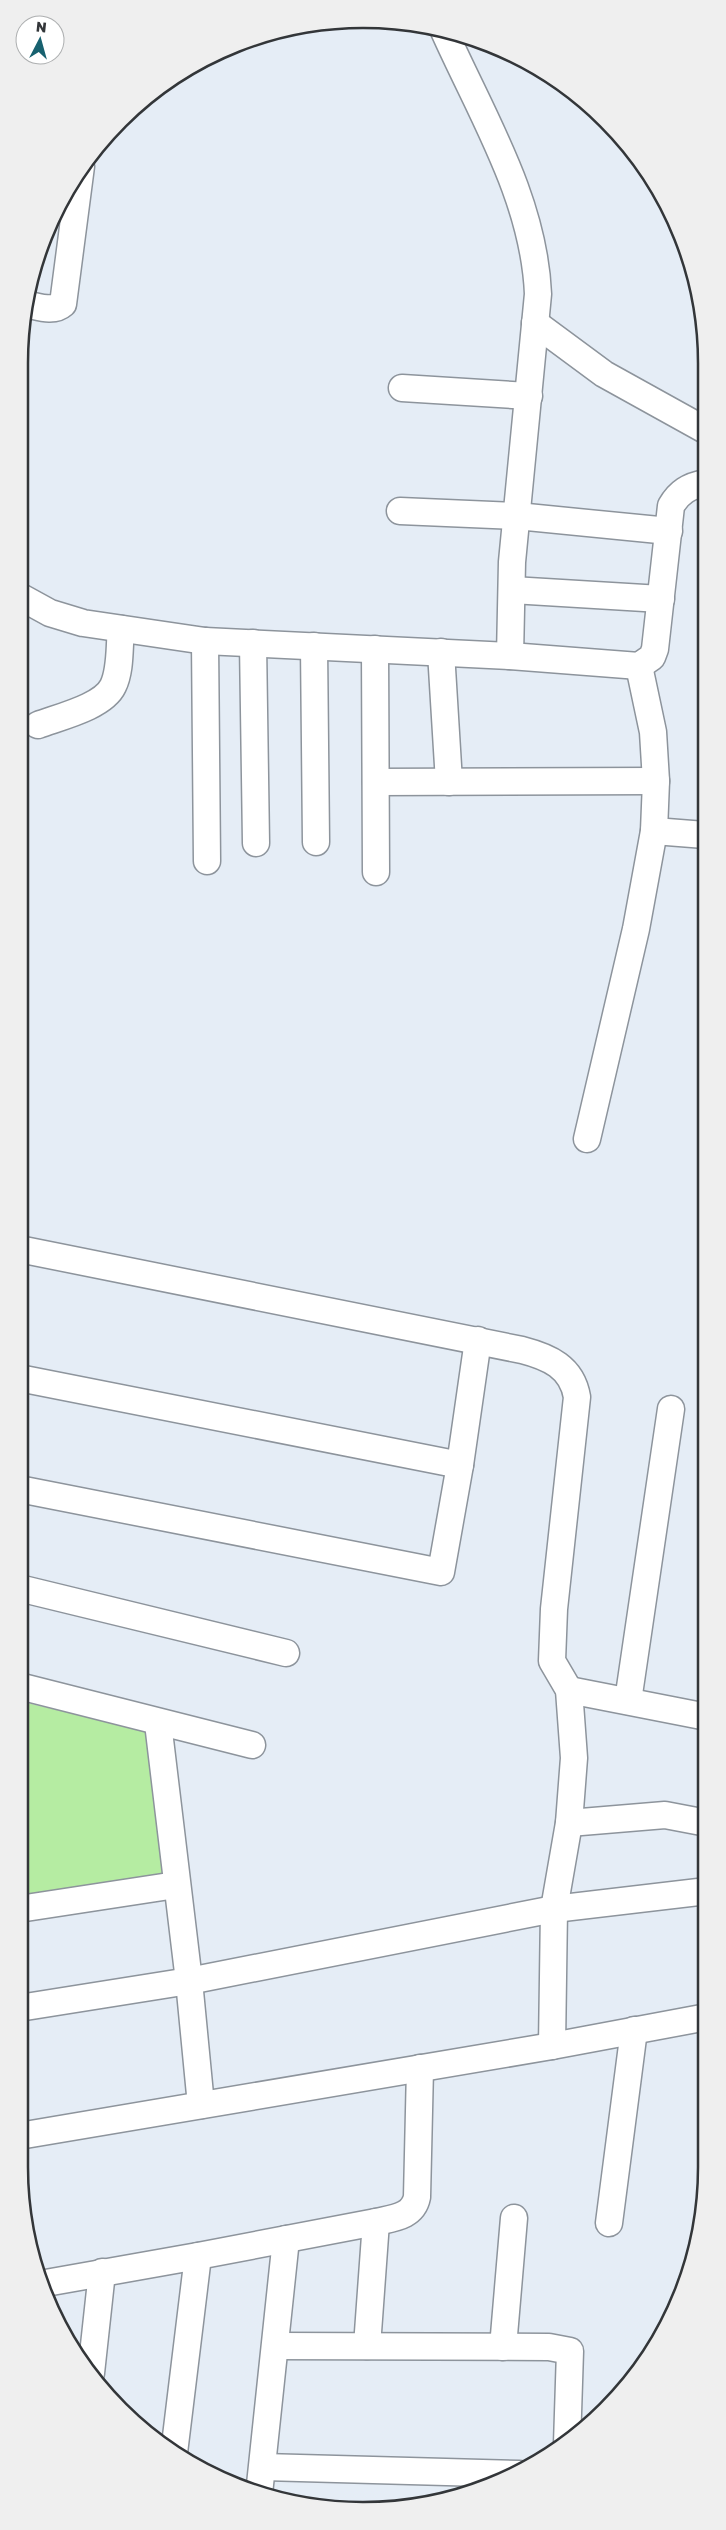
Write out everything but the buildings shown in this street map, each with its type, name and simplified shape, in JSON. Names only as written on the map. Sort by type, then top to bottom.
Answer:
[{"type":"street","points":[[448,38],[501,152],[525,215],[537,270],[535,323],[517,516],[510,656]]},
{"type":"street","points":[[33,306],[52,309],[58,308],[63,304],[78,185]]},
{"type":"street","points":[[535,323],[604,374],[698,427]]},
{"type":"street","points":[[402,388],[529,396]]},
{"type":"street","points":[[28,601],[50,613],[84,623],[205,641],[441,652],[640,666],[652,657],[655,649],[671,506],[677,496],[693,485],[698,484]]},
{"type":"street","points":[[400,511],[517,516],[669,531]]},
{"type":"street","points":[[512,590],[661,599]]},
{"type":"street","points":[[38,725],[98,702],[107,694],[116,675],[121,629]]},
{"type":"street","points":[[205,641],[207,861]]},
{"type":"street","points":[[253,643],[256,843]]},
{"type":"street","points":[[314,646],[316,842]]},
{"type":"street","points":[[375,649],[376,872]]},
{"type":"street","points":[[441,652],[449,782]]},
{"type":"street","points":[[587,1139],[636,929],[654,831],[656,781],[653,732],[640,666]]},
{"type":"street","points":[[376,782],[656,781]]},
{"type":"street","points":[[654,831],[698,834]]},
{"type":"street","points":[[28,1251],[478,1340],[543,1356],[559,1364],[575,1384],[577,1397],[554,1609],[552,1660],[569,1690],[574,1758],[569,1823],[554,1909],[552,2046]]},
{"type":"street","points":[[28,1491],[441,1572],[460,1465],[478,1340]]},
{"type":"street","points":[[28,1380],[460,1465]]},
{"type":"street","points":[[628,1700],[671,1409]]},
{"type":"street","points":[[28,1590],[286,1653]]},
{"type":"street","points":[[28,1688],[158,1723],[252,1745]]},
{"type":"street","points":[[569,1690],[628,1700],[698,1715]]},
{"type":"street","points":[[158,1723],[189,1981],[201,2105]]},
{"type":"street","points":[[569,1823],[665,1815],[698,1821]]},
{"type":"street","points":[[28,1907],[176,1885]]},
{"type":"street","points":[[28,2007],[189,1981],[554,1909],[698,1892]]},
{"type":"street","points":[[28,2134],[552,2046],[698,2019]]},
{"type":"street","points":[[609,2223],[634,2030]]},
{"type":"street","points":[[48,2282],[198,2256],[401,2216],[416,2205],[420,2068]]},
{"type":"street","points":[[503,2347],[514,2218]]},
{"type":"street","points":[[367,2346],[376,2222]]},
{"type":"street","points":[[260,2486],[286,2239]]},
{"type":"street","points":[[175,2445],[198,2256]]},
{"type":"street","points":[[92,2364],[102,2272]]},
{"type":"street","points":[[276,2346],[549,2347],[570,2351],[567,2433]]},
{"type":"street","points":[[263,2467],[499,2473]]},
{"type":"green space","points":[[28,1703],[150,1732],[166,1877],[28,1899]]}]
